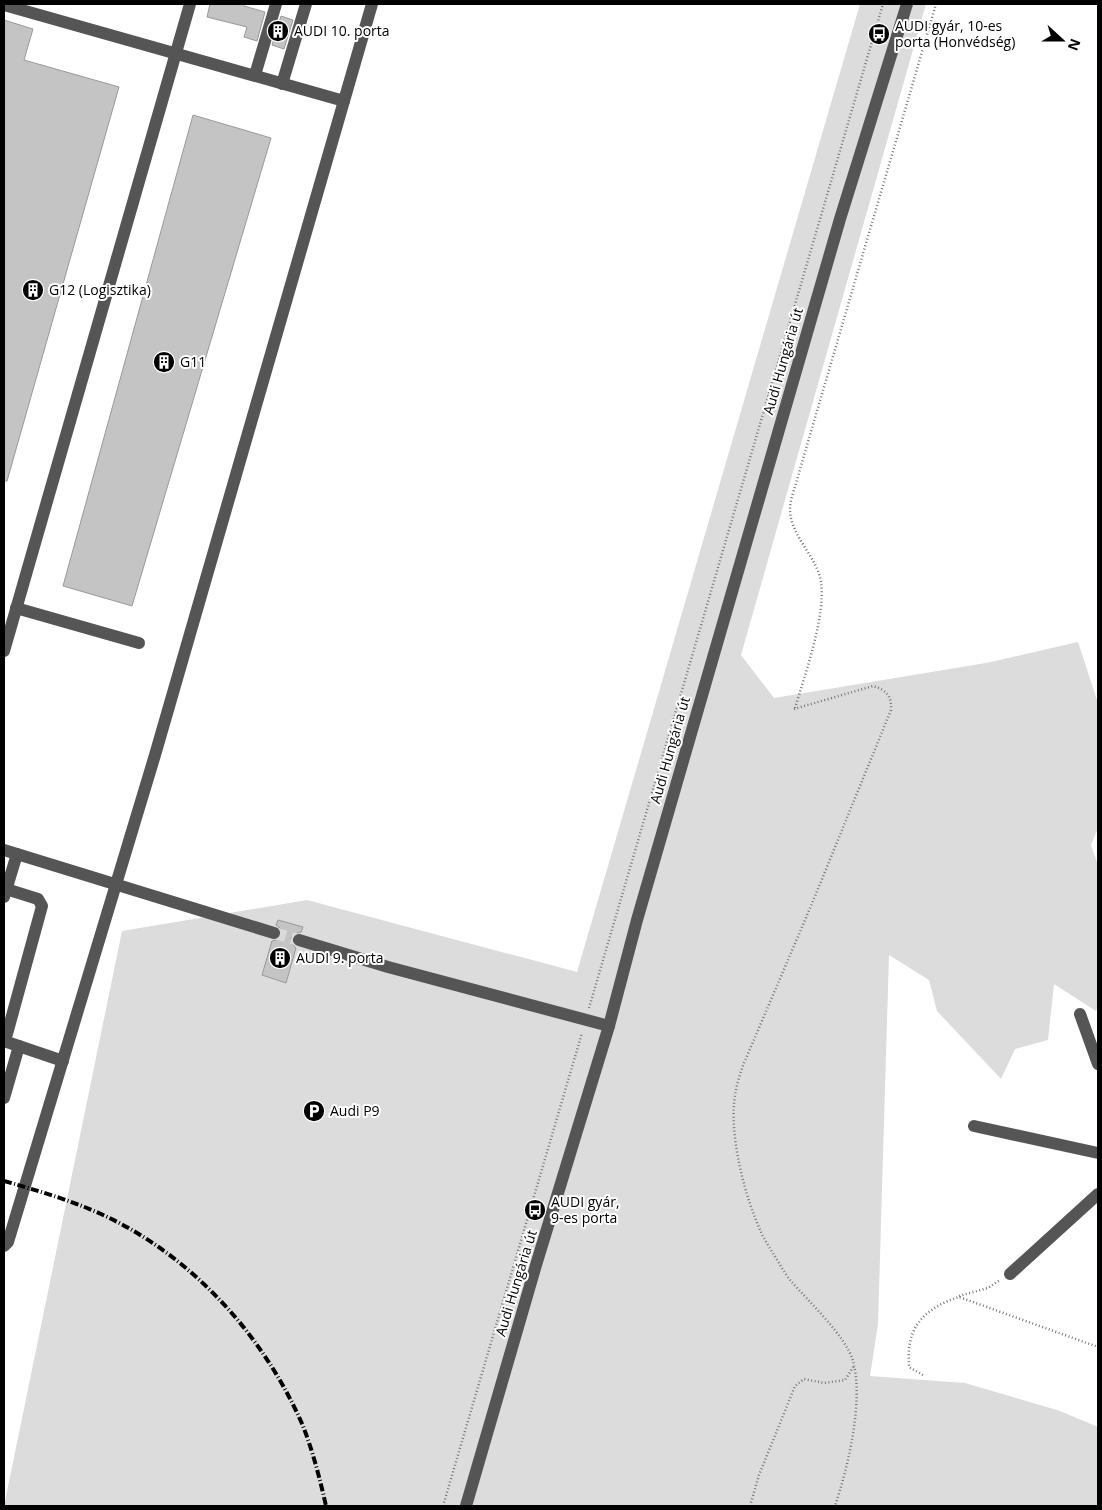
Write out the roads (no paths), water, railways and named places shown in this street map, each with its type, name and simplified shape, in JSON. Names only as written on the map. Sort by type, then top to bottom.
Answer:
[{"type":"street","points":[[4,651],[190,4]]},
{"type":"street","points":[[255,75],[276,4]]},
{"type":"street","points":[[282,84],[306,4]]},
{"type":"street","points":[[4,1256],[6,1244],[117,885],[372,4]]},
{"type":"street","name":"Audi Hungária út","points":[[466,1506],[536,1265],[609,1026],[637,920],[826,267],[906,4]]},
{"type":"street","points":[[4,5],[19,6],[176,54],[344,100]]},
{"type":"street","points":[[16,608],[139,643]]},
{"type":"street","points":[[4,850],[274,932]]},
{"type":"street","points":[[4,1036],[7,1034],[42,906],[38,899],[5,893],[17,854]]},
{"type":"street","points":[[299,940],[388,967],[609,1026]]},
{"type":"street","points":[[1080,1014],[1098,1064]]},
{"type":"street","points":[[4,1042],[63,1061]]},
{"type":"street","points":[[4,1098],[19,1046]]},
{"type":"street","points":[[974,1126],[1098,1153]]},
{"type":"street","points":[[1010,1274],[1098,1194]]},
{"type":"tunnel","points":[[274,933],[299,940]]},
{"type":"railway","points":[[4,1181],[77,1204],[122,1225],[156,1245],[187,1269],[216,1296],[266,1357],[286,1391],[307,1436],[326,1506]]},
{"type":"place","name":"AUDI 10. porta","points":[[278,31]]},
{"type":"place","name":"AUDI gyár, 10-es porta (Honvédség)","points":[[879,34]]},
{"type":"place","name":"G12 (Logisztika)","points":[[33,290]]},
{"type":"place","name":"G11","points":[[164,362]]},
{"type":"place","name":"AUDI 9. porta","points":[[280,958]]},
{"type":"place","name":"Audi P9","points":[[314,1111]]},
{"type":"place","name":"AUDI gyár, 9-es porta","points":[[535,1210]]}]
